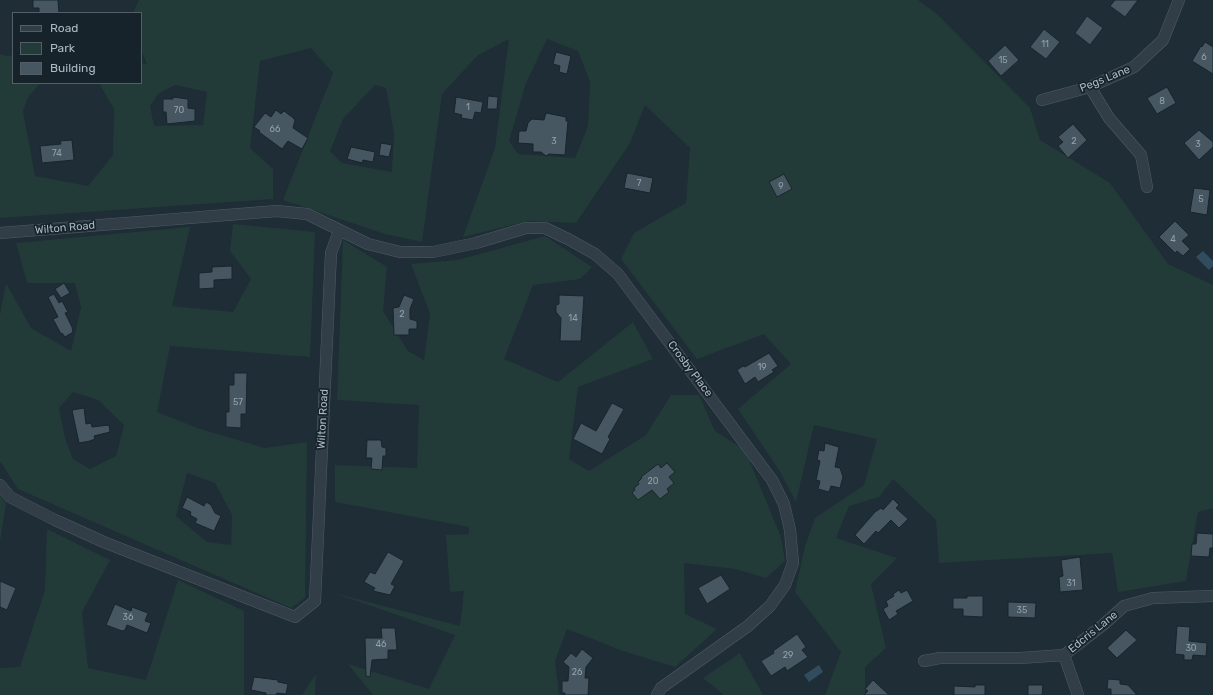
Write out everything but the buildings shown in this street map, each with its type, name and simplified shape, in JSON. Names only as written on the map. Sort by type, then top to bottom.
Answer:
[{"type":"street","name":"Pegs Lane","points":[[1042,100],[1090,87],[1134,67],[1163,40],[1179,0]]},
{"type":"street","points":[[1090,87],[1110,118],[1141,155],[1147,187]]},
{"type":"street","name":"Wilton Road","points":[[0,233],[277,212],[307,214],[339,231],[331,253],[316,600],[295,617],[106,543],[55,520],[10,497],[0,485]]},
{"type":"street","name":"Crosby Place","points":[[339,231],[368,244],[400,252],[433,252],[476,243],[526,228],[545,228],[576,243],[595,254],[618,274],[772,480],[784,504],[790,530],[793,563],[785,585],[770,606],[754,621],[661,688],[658,695]]},
{"type":"street","name":"Edcris Lane","points":[[924,661],[940,658],[1020,658],[1064,655],[1103,625],[1124,606],[1153,598],[1213,596]]},
{"type":"street","points":[[1064,655],[1078,695]]},
{"type":"green space","points":[[139,0],[918,0],[937,14],[1030,108],[1040,140],[1110,183],[1168,264],[1213,285],[1213,508],[1198,512],[1186,581],[1118,592],[1112,553],[939,563],[936,520],[893,479],[879,497],[849,506],[836,538],[897,558],[871,584],[886,648],[865,667],[865,695],[825,695],[841,652],[795,592],[805,546],[815,518],[864,485],[877,439],[814,425],[796,502],[779,470],[738,409],[791,364],[764,334],[697,359],[621,259],[634,233],[686,203],[690,148],[645,105],[630,143],[576,223],[528,221],[463,237],[495,148],[509,39],[478,55],[442,94],[422,242],[385,234],[283,200],[333,73],[311,48],[260,61],[250,148],[273,169],[273,199],[0,218],[0,54],[7,56],[12,55],[12,84],[39,84],[27,99],[23,111],[35,176],[88,186],[113,155],[114,109],[100,84],[142,84],[142,63],[147,64],[142,52],[142,12],[133,12]],"holes":[[[547,39],[578,51],[590,82],[588,126],[575,158],[518,154],[509,141],[526,83]],[[175,85],[207,92],[203,125],[154,126],[150,106],[159,93]],[[375,85],[386,88],[394,133],[392,172],[342,163],[330,151],[343,119]]]},
{"type":"green space","points":[[233,224],[315,232],[310,357],[170,346],[157,412],[200,429],[265,448],[307,442],[305,598],[291,608],[18,489],[0,461],[0,315],[6,283],[31,328],[71,351],[81,307],[75,283],[27,283],[16,243],[190,227],[172,306],[233,312],[251,279],[230,251]],"holes":[[[73,392],[98,400],[124,425],[116,456],[90,469],[73,459],[65,438],[59,408]],[[187,473],[215,483],[232,515],[231,545],[207,542],[176,516]]]},
{"type":"green space","points":[[545,236],[592,267],[580,279],[533,285],[504,359],[558,382],[633,322],[653,359],[578,387],[569,459],[589,471],[646,435],[671,395],[699,395],[715,431],[745,450],[781,537],[785,561],[766,578],[735,569],[684,563],[685,614],[717,629],[675,667],[623,651],[567,629],[555,661],[559,695],[373,695],[348,664],[429,689],[455,635],[334,593],[460,626],[464,591],[450,592],[446,535],[469,534],[469,527],[335,502],[335,465],[417,468],[419,405],[337,400],[343,240],[387,267],[383,311],[408,351],[424,360],[430,314],[411,264],[458,260]]},
{"type":"green space","points":[[0,495],[6,504],[0,542]]},
{"type":"green space","points":[[47,529],[110,560],[82,612],[88,668],[146,680],[178,580],[244,611],[244,695],[0,695],[0,668],[20,667],[45,590]]},
{"type":"green space","points":[[740,653],[763,695],[724,695],[703,678]]},
{"type":"green space","points":[[316,674],[315,695],[302,695]]},
{"type":"water","points":[[1203,251],[1213,261],[1213,266],[1209,270],[1196,257]]},
{"type":"water","points":[[819,665],[823,672],[809,682],[804,675]]}]
